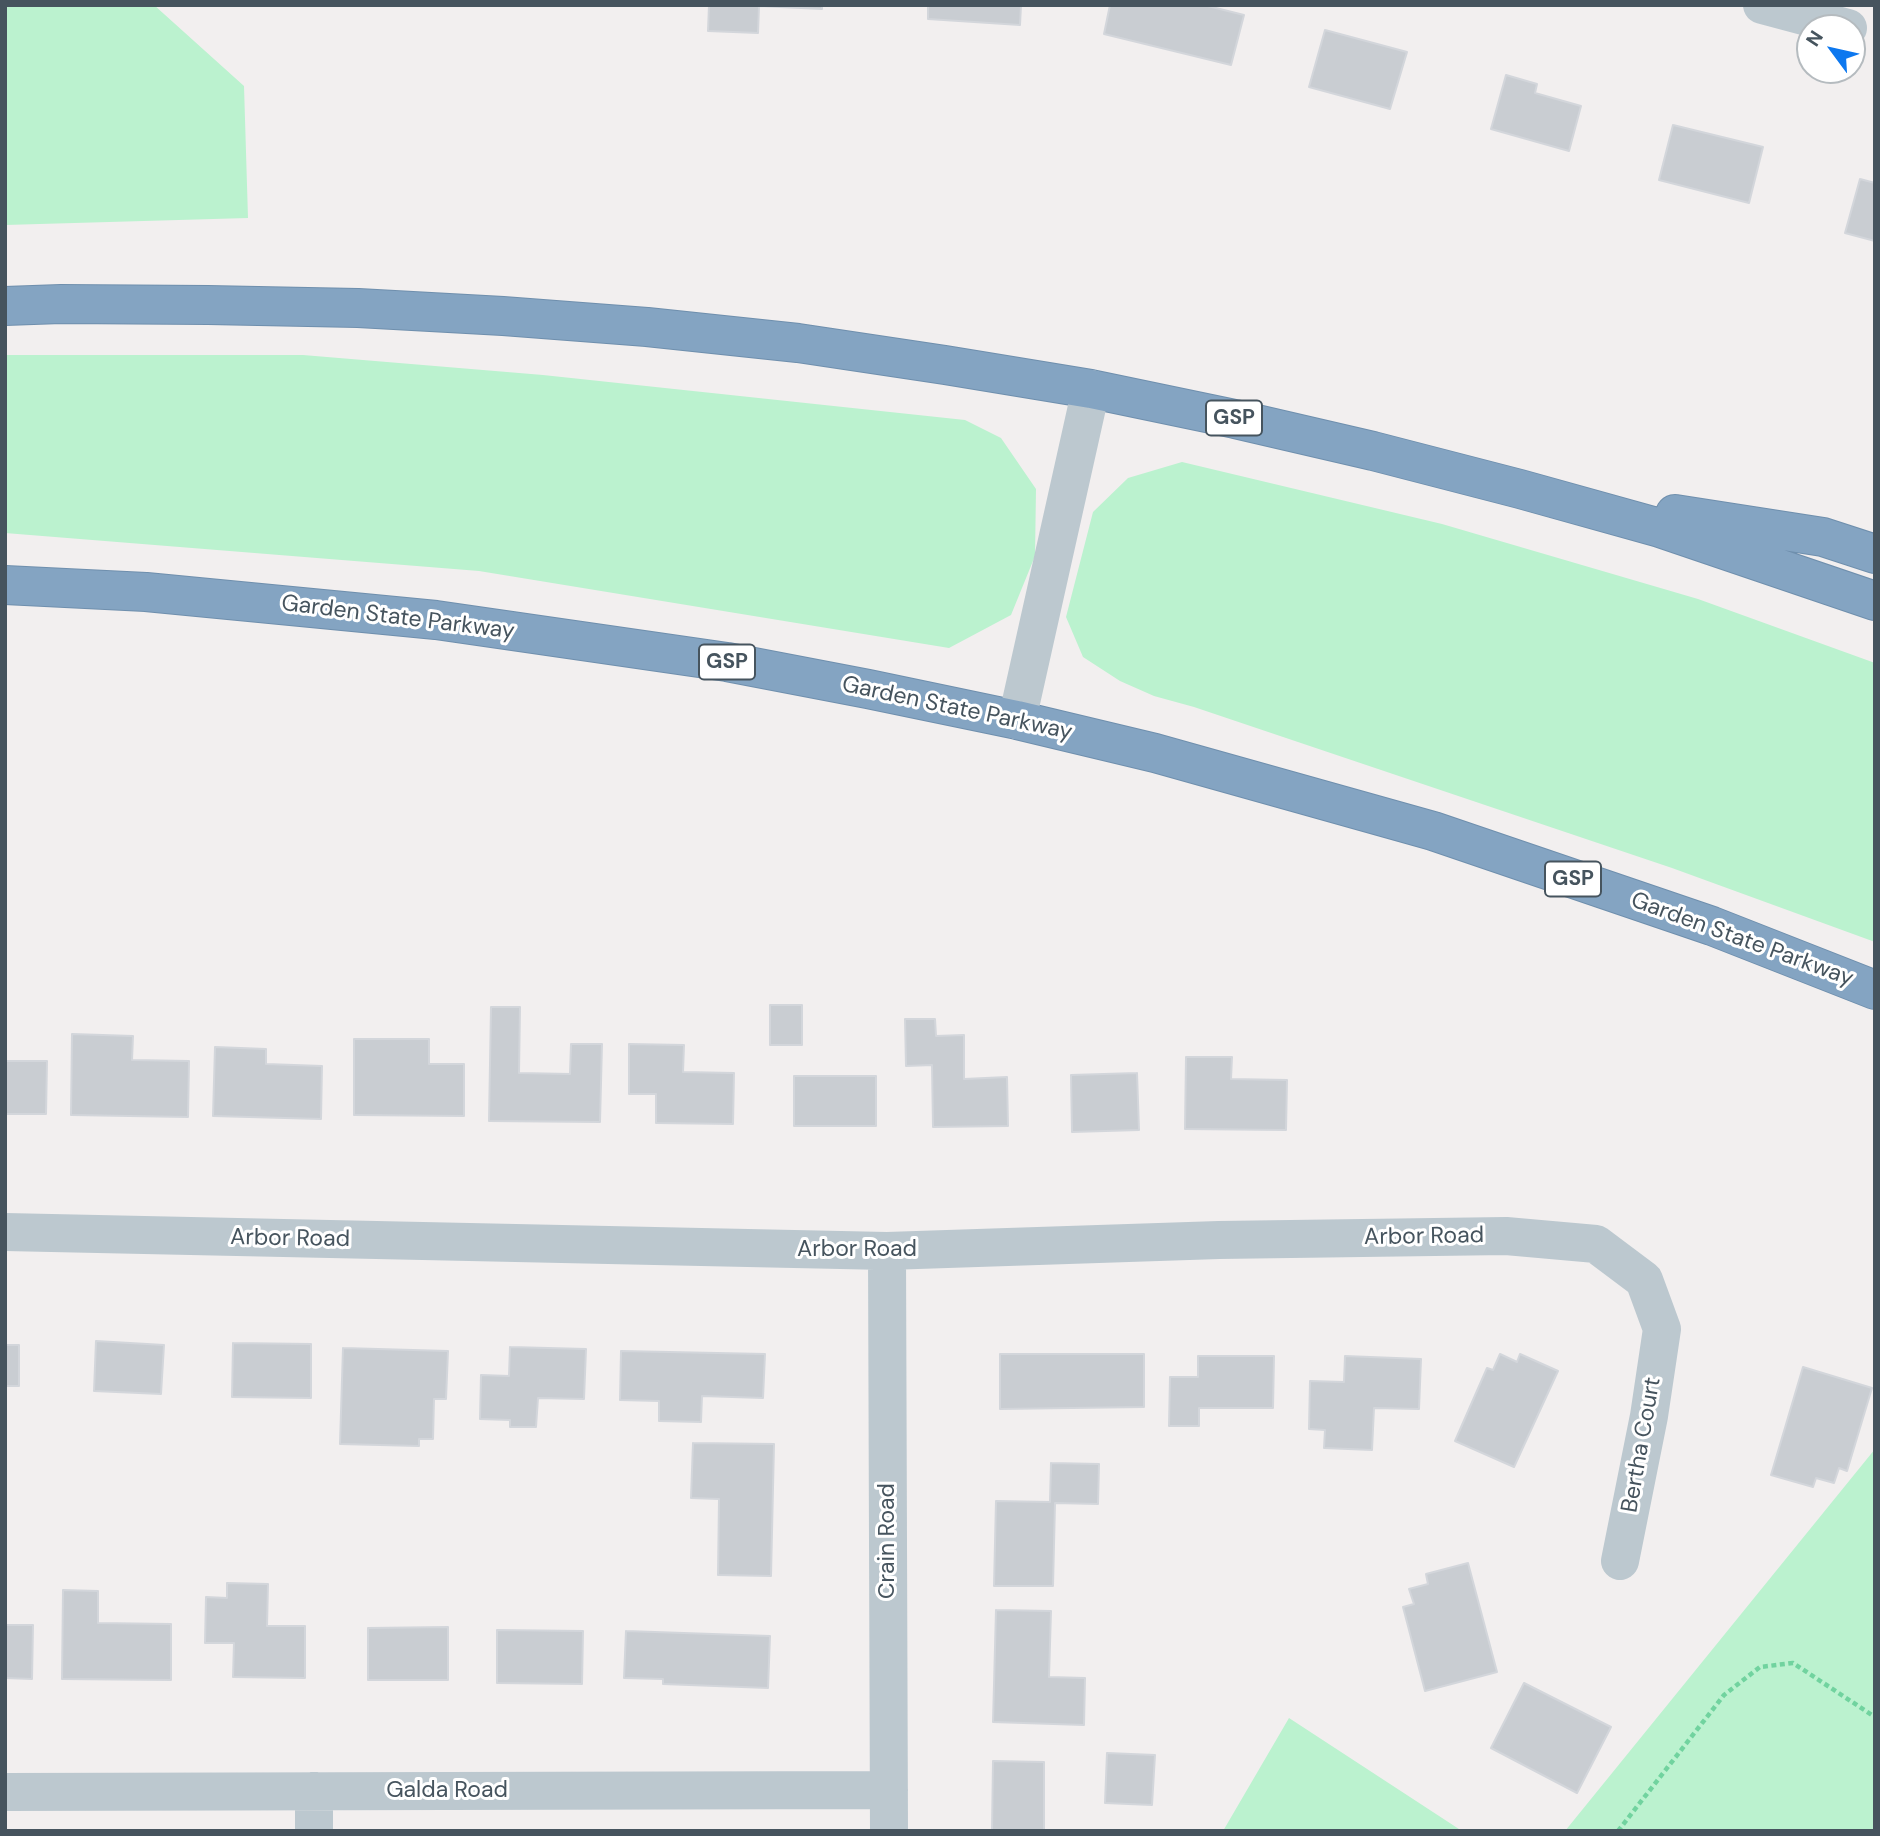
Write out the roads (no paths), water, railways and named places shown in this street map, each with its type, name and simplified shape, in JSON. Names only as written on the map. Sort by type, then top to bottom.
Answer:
[{"type":"highway","name":"GSP","points":[[5,306],[61,304],[358,308],[503,316],[798,343],[945,365],[1091,389],[1247,421],[1373,451],[1660,528],[1875,601]]},
{"type":"highway","points":[[1520,489],[1823,537],[1875,554]]},
{"type":"highway","name":"Garden State Parkway","points":[[5,585],[146,592],[436,620],[727,662],[1017,720],[1155,753],[1433,831],[1712,926],[1875,990]]},
{"type":"highway","points":[[1712,926],[1875,1018]]},
{"type":"street","points":[[1762,5],[1796,14]]},
{"type":"street","points":[[1017,720],[1091,389]]},
{"type":"street","name":"Arbor Road","points":[[5,1233],[887,1251],[1219,1240],[1506,1236],[1596,1244],[1644,1280],[1662,1329]]},
{"type":"street","name":"Crain Road","points":[[887,1251],[889,1831]]},
{"type":"street","name":"Bertha Court","points":[[1620,1561],[1649,1416],[1662,1329]]},
{"type":"street","name":"Galda Road","points":[[5,1792],[889,1790]]},
{"type":"street","points":[[314,1791],[314,1831]]}]
